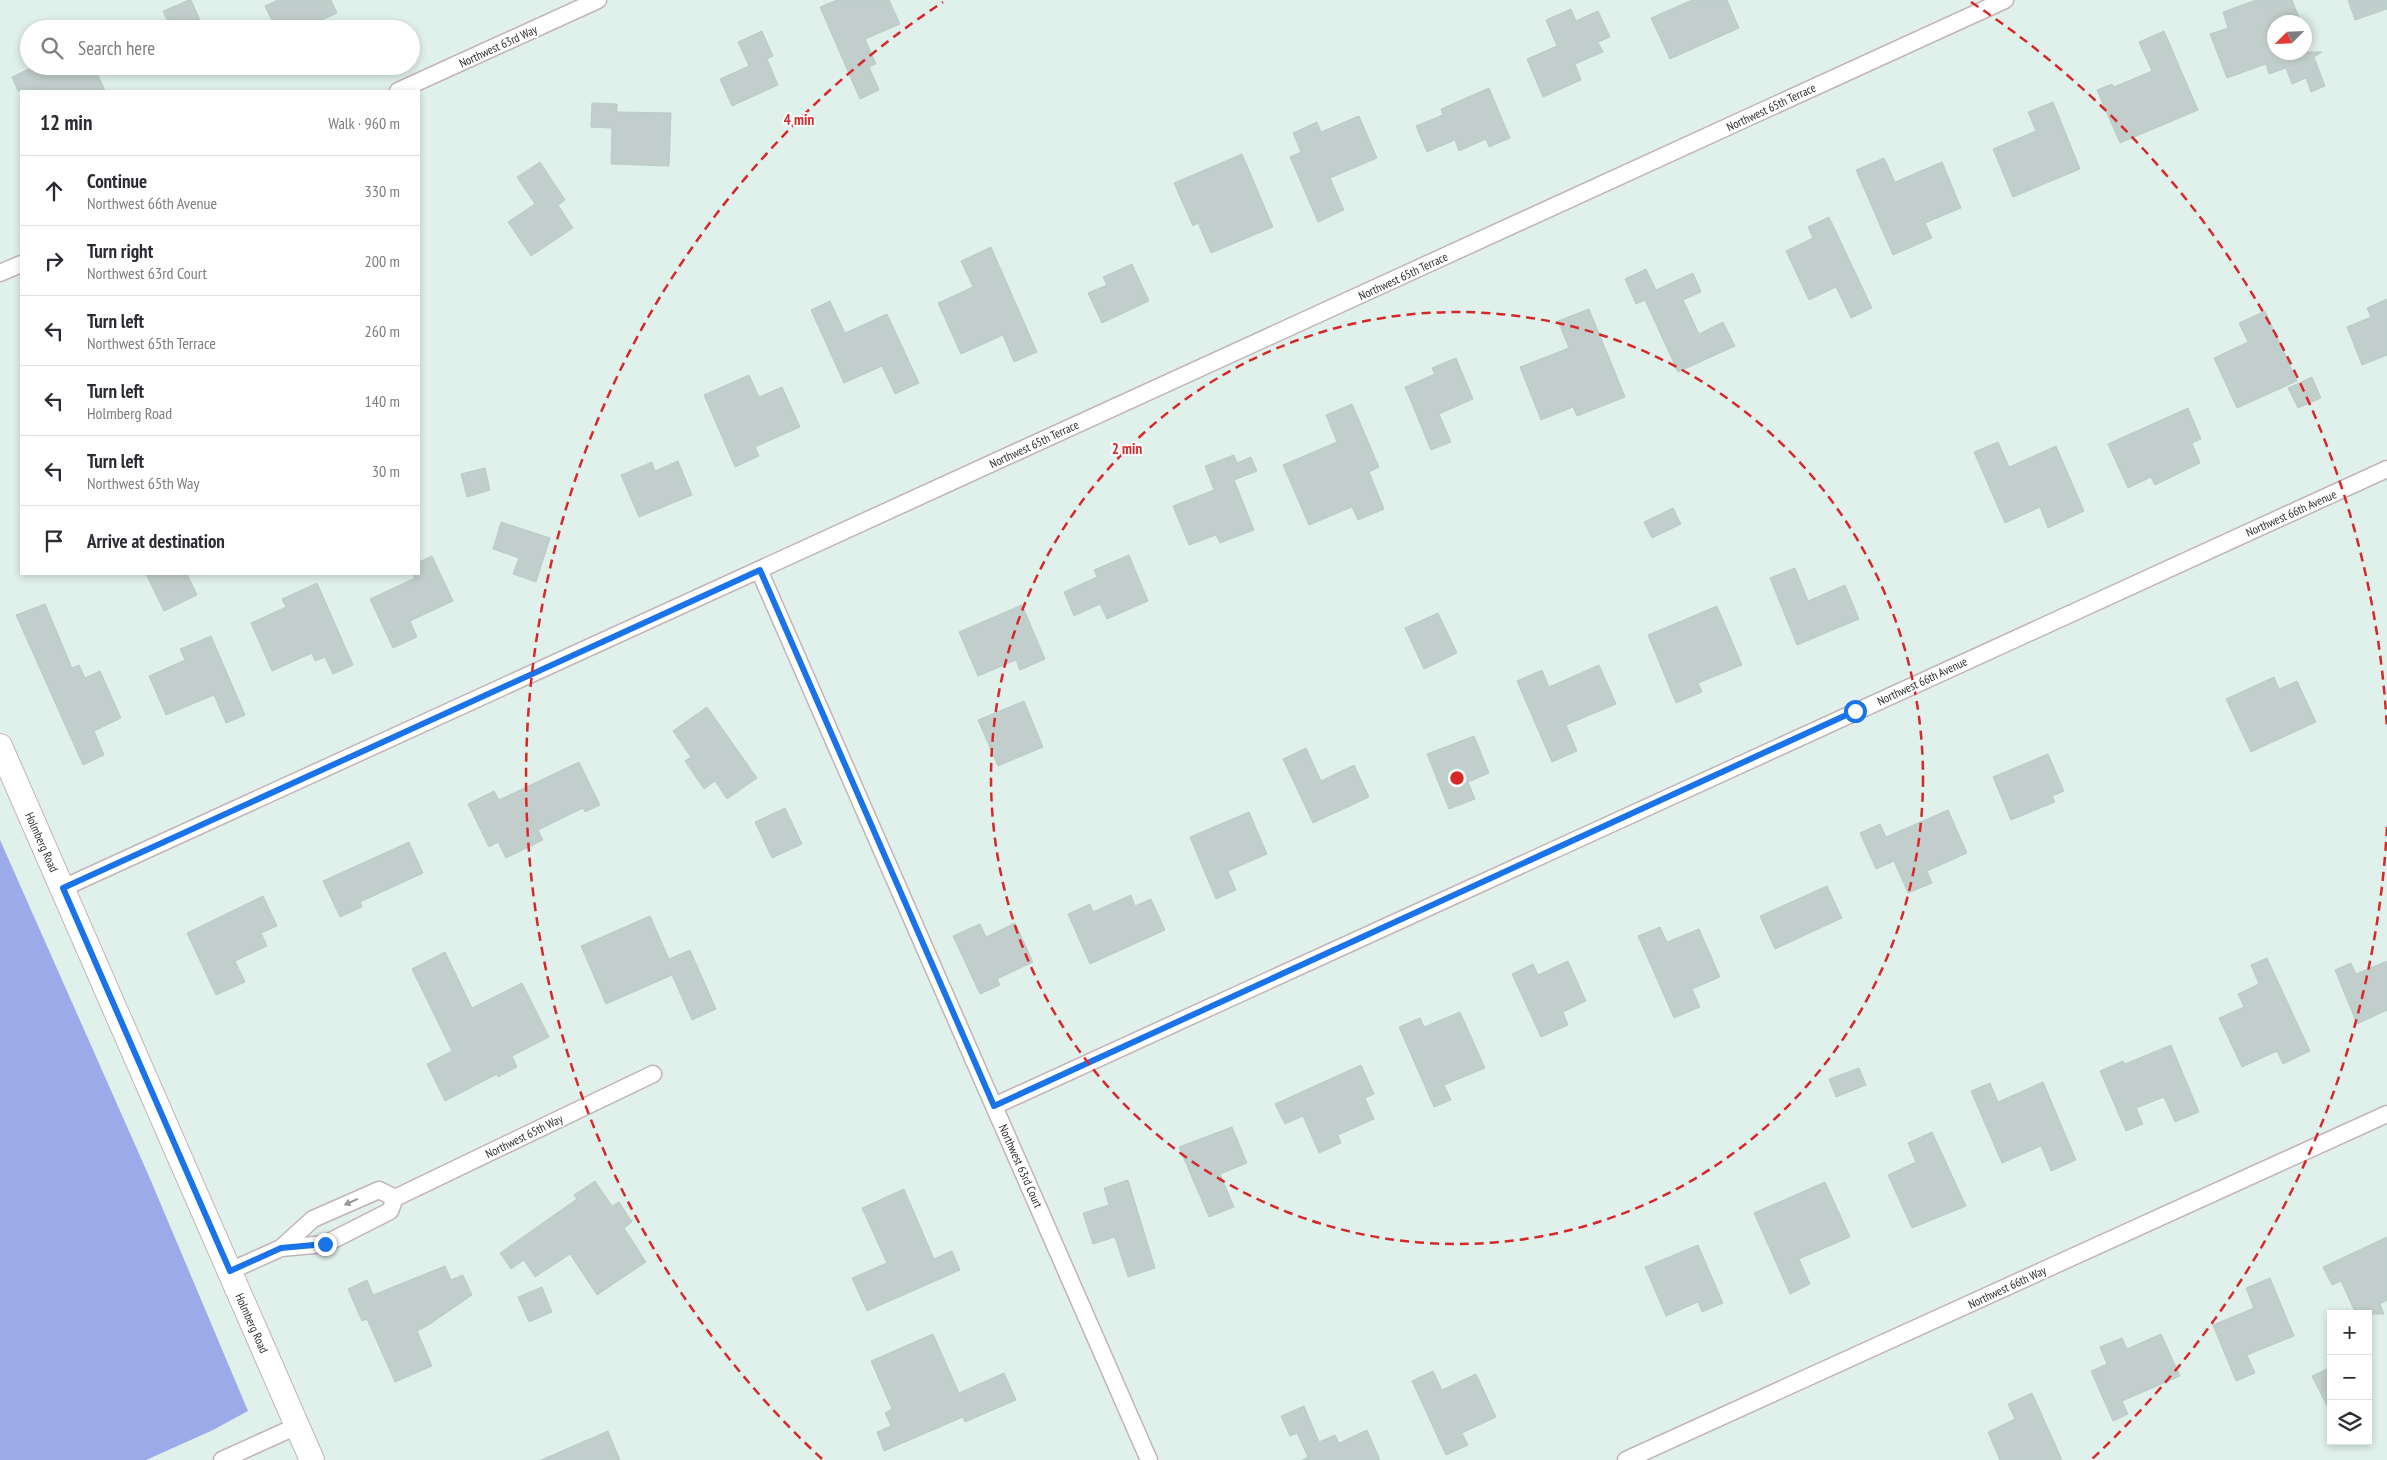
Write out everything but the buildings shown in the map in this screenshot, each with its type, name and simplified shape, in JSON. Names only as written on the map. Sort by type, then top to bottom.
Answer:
[{"type":"street","name":"Northwest 63rd Way","points":[[400,90],[598,0]]},
{"type":"street","name":"Northwest 65th Terrace","points":[[63,888],[2005,0]]},
{"type":"street","points":[[0,273],[20,264]]},
{"type":"street","name":"Northwest 66th Avenue","points":[[994,1106],[2387,469]]},
{"type":"street","name":"Northwest 63rd Court","points":[[760,570],[1149,1460]]},
{"type":"street","name":"Holmberg Road","points":[[0,746],[312,1460]]},
{"type":"street","name":"Northwest 65th Way","points":[[281,1248],[325,1244],[390,1211],[395,1198],[653,1074]]},
{"type":"street","name":"Northwest 66th Way","points":[[1626,1460],[2387,1114]]},
{"type":"street","name":"Northwest 65th Way","points":[[230,1271],[281,1248],[313,1219],[379,1190],[395,1198]]},
{"type":"street","points":[[222,1460],[297,1426]]},
{"type":"shaded area","points":[[0,840],[148,1174],[248,1411],[213,1430],[146,1460],[0,1460]]},
{"type":"route","points":[[325,1244],[281,1248],[230,1271],[63,888],[760,570],[994,1106],[1855,711]]}]
